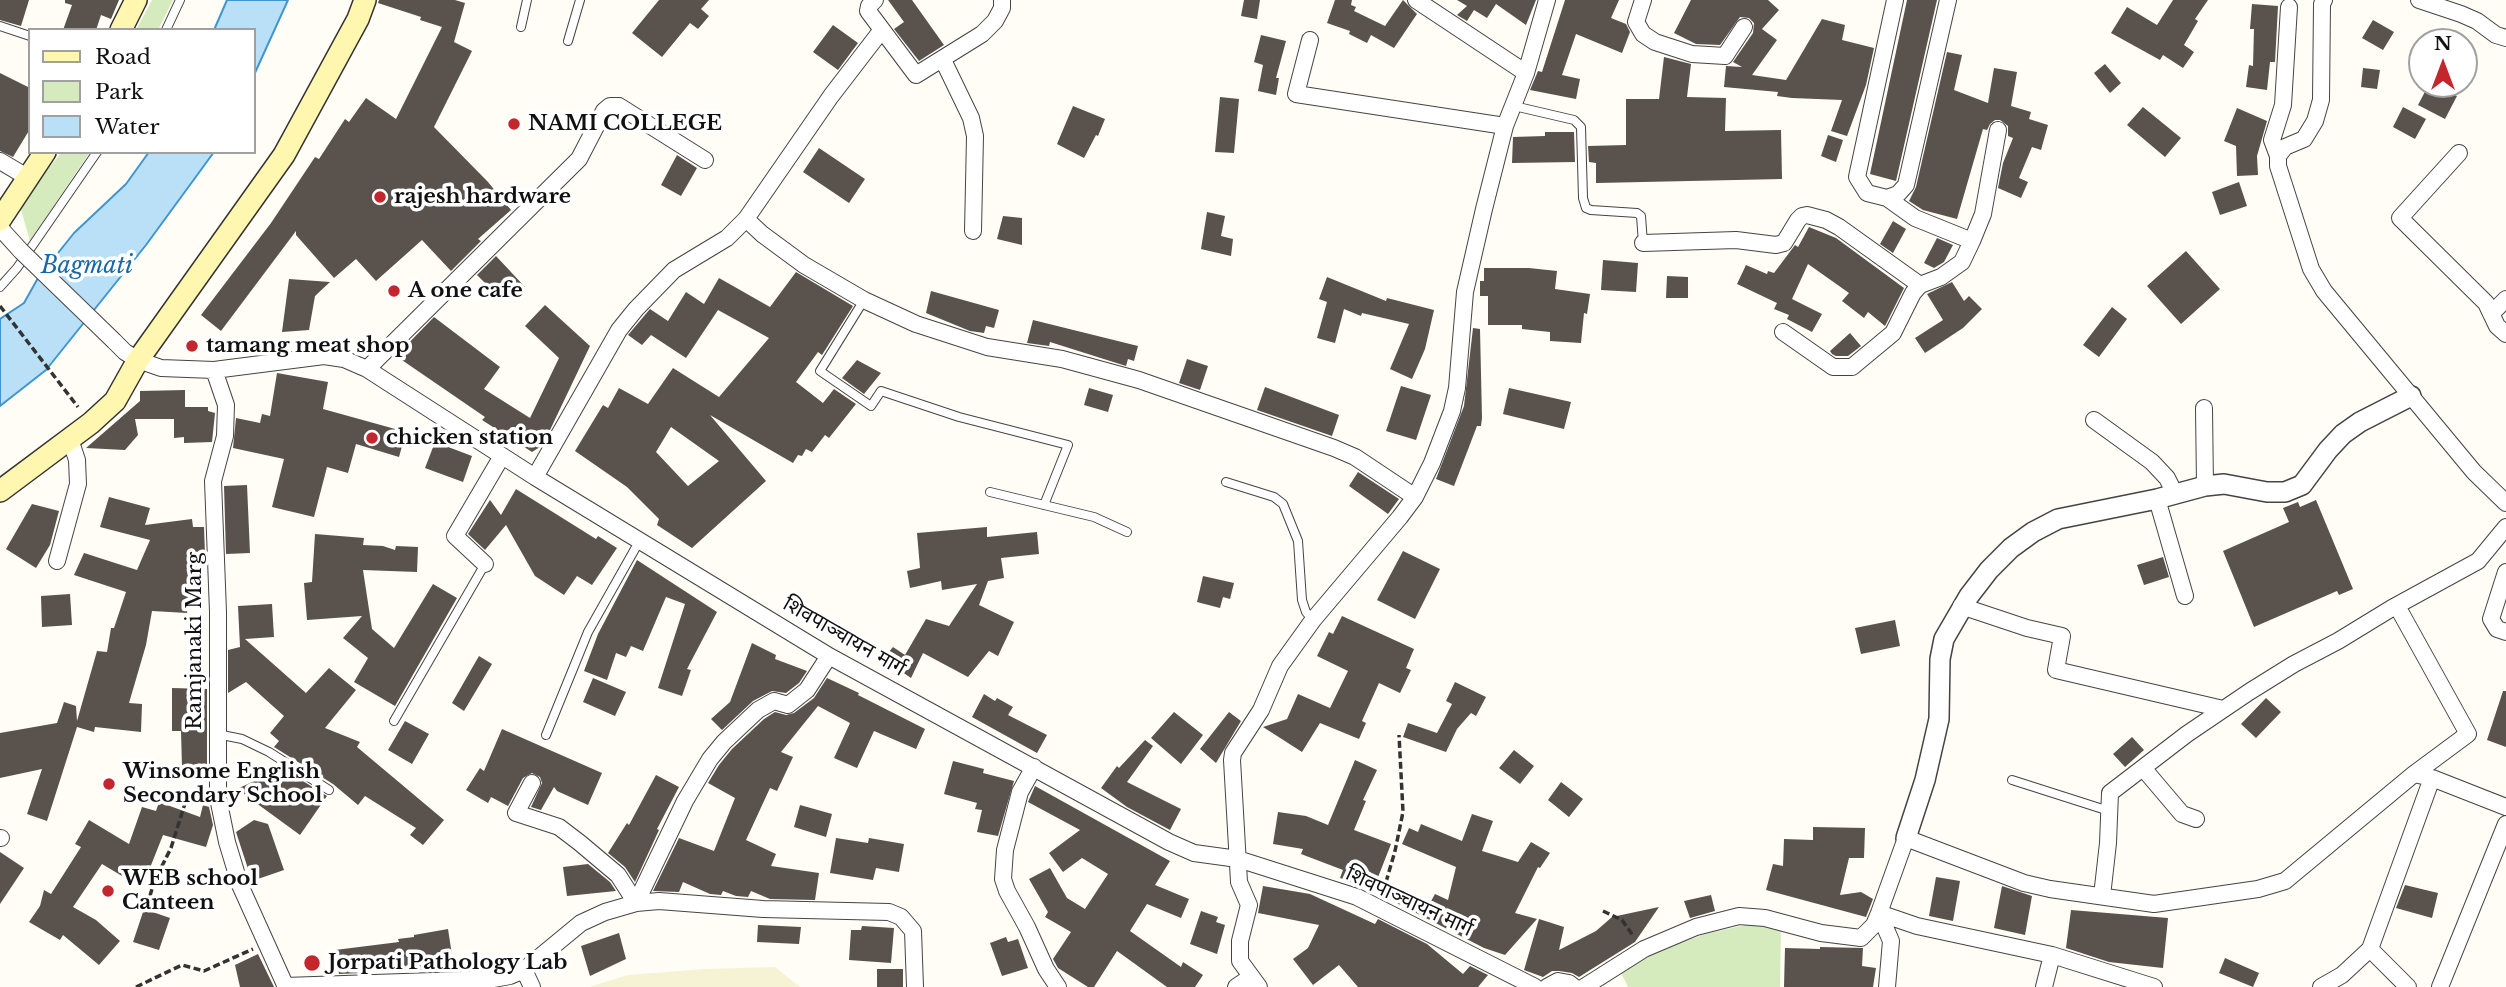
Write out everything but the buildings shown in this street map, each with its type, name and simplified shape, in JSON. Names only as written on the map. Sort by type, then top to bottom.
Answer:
[{"type":"main road","points":[[122,28],[136,0]]},
{"type":"main road","points":[[0,491],[91,423],[115,401],[138,360],[284,155],[358,19],[365,0]]},
{"type":"main road","points":[[0,220],[44,154]]},
{"type":"street","points":[[875,0],[868,11],[916,75],[982,34],[995,21],[1002,8],[1002,0]]},
{"type":"street","points":[[1416,0],[1526,73]]},
{"type":"street","points":[[1236,987],[1255,982],[1240,961],[1240,941],[1249,905],[1239,882],[1233,753],[1262,710],[1280,666],[1313,620],[1415,497],[1432,463],[1452,411],[1457,388],[1465,292],[1505,126],[1526,73],[1547,0]]},
{"type":"street","points":[[1643,0],[1636,22],[1643,34],[1692,54],[1725,56],[1744,27]]},
{"type":"street","points":[[1895,0],[1857,177],[1867,193],[1887,198],[1915,218],[1972,241]]},
{"type":"street","points":[[1887,198],[1898,194],[1906,185],[1948,0]]},
{"type":"street","points":[[2278,156],[2286,147],[2304,139],[2315,121],[2321,100],[2324,0]]},
{"type":"street","points":[[2419,0],[2461,14],[2506,38]]},
{"type":"street","points":[[2289,7],[2283,105],[2272,140],[2311,269],[2324,291],[2474,472],[2506,503]]},
{"type":"street","points":[[535,477],[619,330],[674,270],[727,238],[746,219],[831,96],[881,31]]},
{"type":"street","points":[[1310,40],[1296,94],[1505,126]]},
{"type":"street","points":[[943,60],[971,118],[975,136],[973,231]]},
{"type":"street","points":[[367,369],[579,159],[604,111],[610,106],[620,106],[705,160]]},
{"type":"street","points":[[1783,332],[1833,368],[1852,367],[1893,333],[1913,293],[1920,285],[1941,277],[1962,262],[1983,214],[1998,130]]},
{"type":"street","points":[[2459,153],[2400,218],[2486,303],[2497,326],[2506,334]]},
{"type":"street","points":[[0,161],[27,177]]},
{"type":"street","points":[[1643,243],[1736,240],[1776,245],[1784,243],[1798,219],[1807,215],[1839,227],[1920,285]]},
{"type":"street","points":[[746,219],[804,265],[864,300],[916,324],[987,347],[1062,359],[1139,380],[1334,448],[1354,457],[1415,497]]},
{"type":"street","points":[[0,228],[125,352],[138,360]]},
{"type":"street","points":[[2491,314],[2506,299]]},
{"type":"street","name":"शिवपाञ्चायन मार्ग","points":[[138,360],[162,368],[214,370],[324,356],[344,359],[367,369],[535,477],[829,656],[1194,853],[1238,859],[1331,888],[1369,903],[1535,987]]},
{"type":"street","name":"Ramjanaki Marg","points":[[214,370],[226,405],[225,436],[213,481],[218,612],[218,798],[240,885],[285,986]]},
{"type":"street","points":[[1584,987],[1644,949],[1696,927],[1739,916],[1765,918],[1821,933],[1861,938],[1874,925],[1879,914],[1925,780],[1939,719],[1940,659],[1944,639],[1961,606],[1989,570],[2011,548],[2058,519],[2205,486],[2224,484],[2267,492],[2286,492],[2302,485],[2343,434],[2360,422],[2411,396]]},
{"type":"street","points":[[2204,408],[2205,486]]},
{"type":"street","points":[[2094,419],[2152,462],[2167,478],[2166,496],[2185,596]]},
{"type":"street","points":[[57,561],[78,484],[77,460],[70,439]]},
{"type":"street","points":[[485,564],[455,536],[502,456]]},
{"type":"street","points":[[2102,896],[2110,793],[2223,709],[2294,664],[2478,561],[2506,527]]},
{"type":"street","points":[[2506,572],[2491,619],[2497,629],[2506,632]]},
{"type":"street","points":[[1961,606],[2027,628],[2062,636],[2056,670],[2223,709]]},
{"type":"street","points":[[1906,838],[2024,883],[2154,904],[2258,889],[2285,881],[2414,774],[2468,734],[2397,606]]},
{"type":"street","points":[[636,903],[685,801],[710,759],[758,710],[774,701],[788,705],[807,690],[829,656]]},
{"type":"street","points":[[1034,766],[1020,792],[1005,850],[1003,879],[1046,969],[1058,987]]},
{"type":"street","points":[[2143,768],[2182,814],[2196,819]]},
{"type":"street","points":[[2414,774],[2432,778],[2506,807]]},
{"type":"street","points":[[2321,987],[2342,975],[2370,949],[2432,778]]},
{"type":"street","points":[[532,783],[516,813],[559,827],[618,875],[636,903]]},
{"type":"street","points":[[2440,987],[2506,824]]},
{"type":"street","points":[[285,986],[493,979],[510,976],[524,970],[581,923],[605,912],[636,903],[695,902],[763,909],[889,912],[901,917],[913,931],[915,987]]},
{"type":"street","points":[[1879,914],[1917,926],[2052,955],[2154,987]]},
{"type":"street","points":[[1879,914],[1891,941],[1887,987]]},
{"type":"street","points":[[2370,949],[2409,987]]},
{"type":"street","points":[[2044,987],[2052,955]]},
{"type":"street","points":[[524,970],[532,987]]},
{"type":"street","points":[[1547,987],[1558,981],[1564,981],[1574,987]]},
{"type":"lane","points":[[167,28],[180,0]]},
{"type":"lane","points":[[521,27],[527,0]]},
{"type":"lane","points":[[568,41],[580,0]]},
{"type":"lane","points":[[0,26],[28,35]]},
{"type":"lane","points":[[1514,106],[1574,120],[1581,127],[1583,198],[1586,208],[1591,211],[1637,213],[1641,216],[1643,243]]},
{"type":"lane","points":[[0,287],[18,268],[96,154]]},
{"type":"lane","points":[[864,300],[820,371],[871,406],[881,391],[959,417],[1068,445],[1044,505]]},
{"type":"lane","points":[[1226,482],[1274,497],[1283,504],[1298,541],[1302,600],[1306,612],[1313,620]]},
{"type":"lane","points":[[990,492],[1094,517],[1127,531]]},
{"type":"lane","points":[[546,735],[588,632],[640,540]]},
{"type":"lane","points":[[394,721],[485,564]]},
{"type":"lane","points":[[217,734],[251,743],[329,790]]},
{"type":"lane","points":[[2012,780],[2109,811]]},
{"type":"path","points":[[0,306],[91,423]]},
{"type":"path","points":[[1369,903],[1386,882],[1403,812],[1399,735]]},
{"type":"path","points":[[147,906],[154,882],[171,848],[187,797],[218,798]]},
{"type":"path","points":[[1603,911],[1622,920],[1644,949]]},
{"type":"path","points":[[136,987],[182,965],[204,971],[267,944]]},
{"type":"shaded area","points":[[775,967],[800,987],[589,987],[628,975]]},
{"type":"green space","points":[[152,0],[173,0],[159,28],[137,28]]},
{"type":"green space","points":[[60,154],[89,154],[30,241],[19,203]]},
{"type":"green space","points":[[1745,925],[1781,925],[1780,987],[1628,987],[1620,971],[1656,952],[1705,934]]},
{"type":"water","points":[[227,0],[288,0],[256,71],[256,28],[215,28]]},
{"type":"water","name":"Bagmati","points":[[148,154],[213,154],[146,245],[46,370],[0,406],[0,319],[24,303],[38,278],[74,233],[126,184]]},
{"type":"place","name":"NAMI COLLEGE","points":[[514,124]]},
{"type":"place","name":"rajesh hardware","points":[[380,197]]},
{"type":"place","name":"A one cafe","points":[[394,291]]},
{"type":"place","name":"tamang meat shop","points":[[192,346]]},
{"type":"place","name":"chicken station","points":[[372,438]]},
{"type":"place","name":"Winsome English Secondary School","points":[[109,784]]},
{"type":"place","name":"WEB school Canteen","points":[[108,891]]},
{"type":"place","name":"Jorpati Pathology Lab","points":[[312,963]]}]
